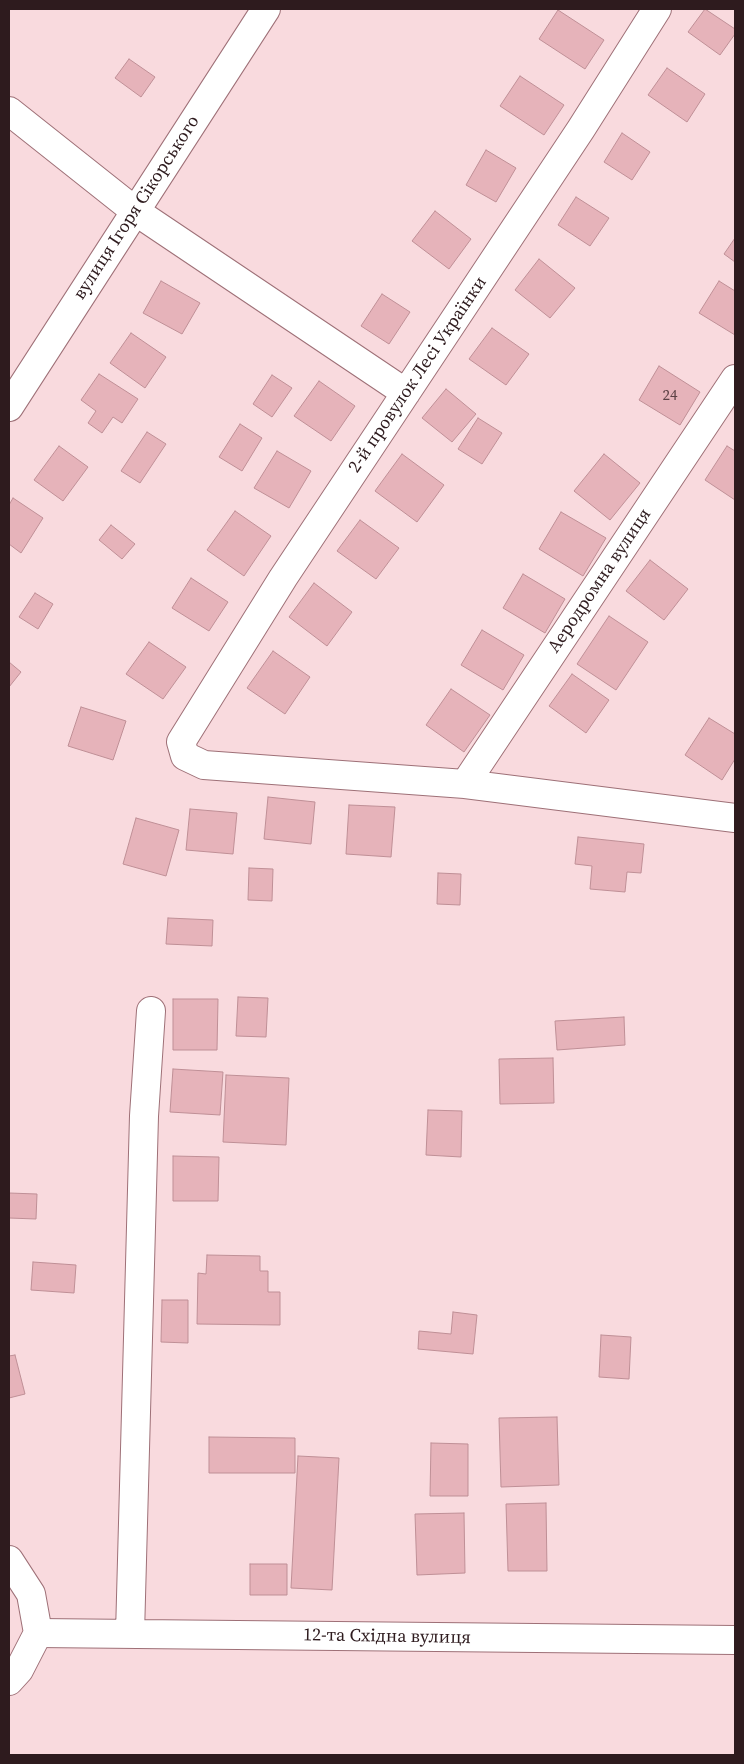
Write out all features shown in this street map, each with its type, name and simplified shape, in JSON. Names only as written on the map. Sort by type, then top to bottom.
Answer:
[{"type":"street","name":"вулиця Ігоря Сікорського","points":[[9,407],[266,9]]},
{"type":"street","name":"2-й провулок Лесі Українки","points":[[465,784],[204,765],[185,756],[181,742],[283,578],[581,129],[657,9]]},
{"type":"street","points":[[9,111],[135,211],[406,393]]},
{"type":"street","name":"Аеродромна вулиця","points":[[465,784],[735,379]]},
{"type":"street","points":[[465,784],[735,818]]},
{"type":"street","points":[[130,1634],[144,1116],[151,1011]]},
{"type":"street","points":[[9,1560],[30,1594],[38,1634],[19,1670],[9,1681]]},
{"type":"street","name":"12-та Східна вулиця","points":[[38,1634],[735,1640]]},
{"type":"building","points":[[705,9],[735,29],[735,34],[720,55],[688,32]]},
{"type":"building","points":[[558,10],[604,40],[585,69],[539,39]]},
{"type":"building","points":[[129,59],[155,77],[141,97],[115,78]]},
{"type":"building","points":[[667,68],[705,94],[687,122],[648,95]]},
{"type":"building","points":[[520,76],[564,105],[544,135],[500,106]]},
{"type":"building","points":[[622,133],[650,152],[632,180],[604,162]]},
{"type":"building","points":[[486,150],[516,168],[496,202],[466,185]]},
{"type":"building","points":[[576,197],[609,218],[590,246],[558,225]]},
{"type":"building","points":[[435,211],[471,239],[449,269],[412,241]]},
{"type":"building","points":[[735,238],[735,262],[724,254]]},
{"type":"building","points":[[539,259],[575,288],[550,318],[515,290]]},
{"type":"building","points":[[161,281],[200,303],[182,334],[143,313]]},
{"type":"building","points":[[719,281],[735,291],[735,335],[699,313]]},
{"type":"building","points":[[382,294],[410,312],[389,344],[361,326]]},
{"type":"building","points":[[492,328],[529,354],[506,385],[469,359]]},
{"type":"building","points":[[131,333],[166,357],[145,388],[110,363]]},
{"type":"building","points":[[659,366],[700,392],[680,425],[639,400]]},
{"type":"building","points":[[99,374],[138,399],[122,423],[113,417],[102,433],[88,423],[96,411],[81,400]]},
{"type":"building","points":[[272,375],[292,388],[272,417],[253,404]]},
{"type":"building","points":[[319,381],[355,406],[331,441],[294,416]]},
{"type":"building","points":[[446,389],[476,414],[452,442],[422,418]]},
{"type":"building","points":[[478,418],[502,433],[482,464],[458,449]]},
{"type":"building","points":[[240,424],[262,438],[242,471],[219,457]]},
{"type":"building","points":[[147,432],[166,444],[140,483],[121,471]]},
{"type":"building","points":[[59,446],[88,467],[63,501],[34,480]]},
{"type":"building","points":[[727,446],[735,451],[735,500],[705,480]]},
{"type":"building","points":[[277,451],[311,471],[289,508],[254,488]]},
{"type":"building","points":[[402,454],[444,485],[417,522],[375,491]]},
{"type":"building","points":[[604,454],[640,483],[610,520],[574,491]]},
{"type":"building","points":[[13,498],[43,518],[21,553],[9,544],[9,505]]},
{"type":"building","points":[[235,511],[271,536],[244,576],[207,550]]},
{"type":"building","points":[[561,512],[606,538],[583,576],[539,549]]},
{"type":"building","points":[[360,520],[399,548],[376,579],[337,551]]},
{"type":"building","points":[[111,525],[135,544],[122,559],[99,540]]},
{"type":"building","points":[[650,560],[688,589],[664,620],[626,591]]},
{"type":"building","points":[[523,574],[565,599],[545,633],[503,608]]},
{"type":"building","points":[[191,578],[228,602],[209,631],[172,608]]},
{"type":"building","points":[[314,583],[352,612],[327,646],[289,617]]},
{"type":"building","points":[[35,593],[53,604],[38,629],[19,617]]},
{"type":"building","points":[[609,616],[648,642],[616,690],[577,664]]},
{"type":"building","points":[[482,630],[524,655],[503,690],[461,665]]},
{"type":"building","points":[[149,642],[186,667],[163,699],[126,674]]},
{"type":"building","points":[[273,651],[310,677],[285,714],[247,688]]},
{"type":"building","points":[[9,662],[21,672],[9,687]]},
{"type":"building","points":[[572,674],[609,700],[586,733],[549,706]]},
{"type":"building","points":[[451,689],[490,715],[464,752],[426,725]]},
{"type":"building","points":[[81,707],[126,721],[113,760],[68,746]]},
{"type":"building","points":[[709,718],[735,734],[735,759],[722,780],[685,755]]},
{"type":"building","points":[[268,797],[315,802],[311,844],[264,839]]},
{"type":"building","points":[[349,805],[395,807],[391,857],[346,854]]},
{"type":"building","points":[[190,809],[237,813],[233,854],[186,850]]},
{"type":"building","points":[[136,818],[179,830],[166,876],[123,864]]},
{"type":"building","points":[[578,837],[644,844],[641,873],[627,872],[625,892],[590,889],[592,866],[575,864]]},
{"type":"building","points":[[249,868],[273,869],[272,901],[248,900]]},
{"type":"building","points":[[438,873],[461,874],[460,905],[437,904]]},
{"type":"building","points":[[168,918],[213,920],[212,946],[166,944]]},
{"type":"building","points":[[238,997],[268,998],[266,1037],[236,1036]]},
{"type":"building","points":[[173,999],[218,999],[217,1050],[173,1050]]},
{"type":"building","points":[[624,1017],[625,1045],[557,1050],[555,1021]]},
{"type":"building","points":[[553,1058],[554,1103],[500,1104],[499,1059]]},
{"type":"building","points":[[173,1069],[223,1072],[220,1115],[170,1112]]},
{"type":"building","points":[[226,1075],[289,1078],[286,1145],[223,1142]]},
{"type":"building","points":[[428,1110],[462,1111],[461,1157],[426,1155]]},
{"type":"building","points":[[173,1156],[219,1157],[218,1201],[173,1201]]},
{"type":"building","points":[[9,1193],[37,1194],[36,1219],[9,1218]]},
{"type":"building","points":[[207,1255],[260,1256],[260,1271],[268,1271],[268,1292],[280,1292],[280,1325],[197,1324],[198,1273],[206,1274]]},
{"type":"building","points":[[33,1262],[76,1265],[74,1293],[31,1290]]},
{"type":"building","points":[[162,1300],[188,1300],[188,1343],[161,1342]]},
{"type":"building","points":[[453,1312],[477,1315],[473,1354],[418,1349],[419,1331],[451,1334]]},
{"type":"building","points":[[601,1335],[631,1337],[629,1379],[599,1377]]},
{"type":"building","points":[[15,1355],[25,1394],[9,1398],[9,1356]]},
{"type":"building","points":[[557,1417],[559,1485],[501,1487],[499,1418]]},
{"type":"building","points":[[209,1437],[295,1438],[295,1473],[209,1473]]},
{"type":"building","points":[[431,1443],[468,1444],[468,1496],[430,1496]]},
{"type":"building","points":[[298,1456],[339,1458],[332,1590],[291,1588]]},
{"type":"building","points":[[546,1503],[547,1571],[508,1571],[506,1504]]},
{"type":"building","points":[[464,1513],[465,1573],[417,1575],[415,1514]]},
{"type":"building","points":[[250,1564],[287,1564],[287,1595],[250,1595]]}]
